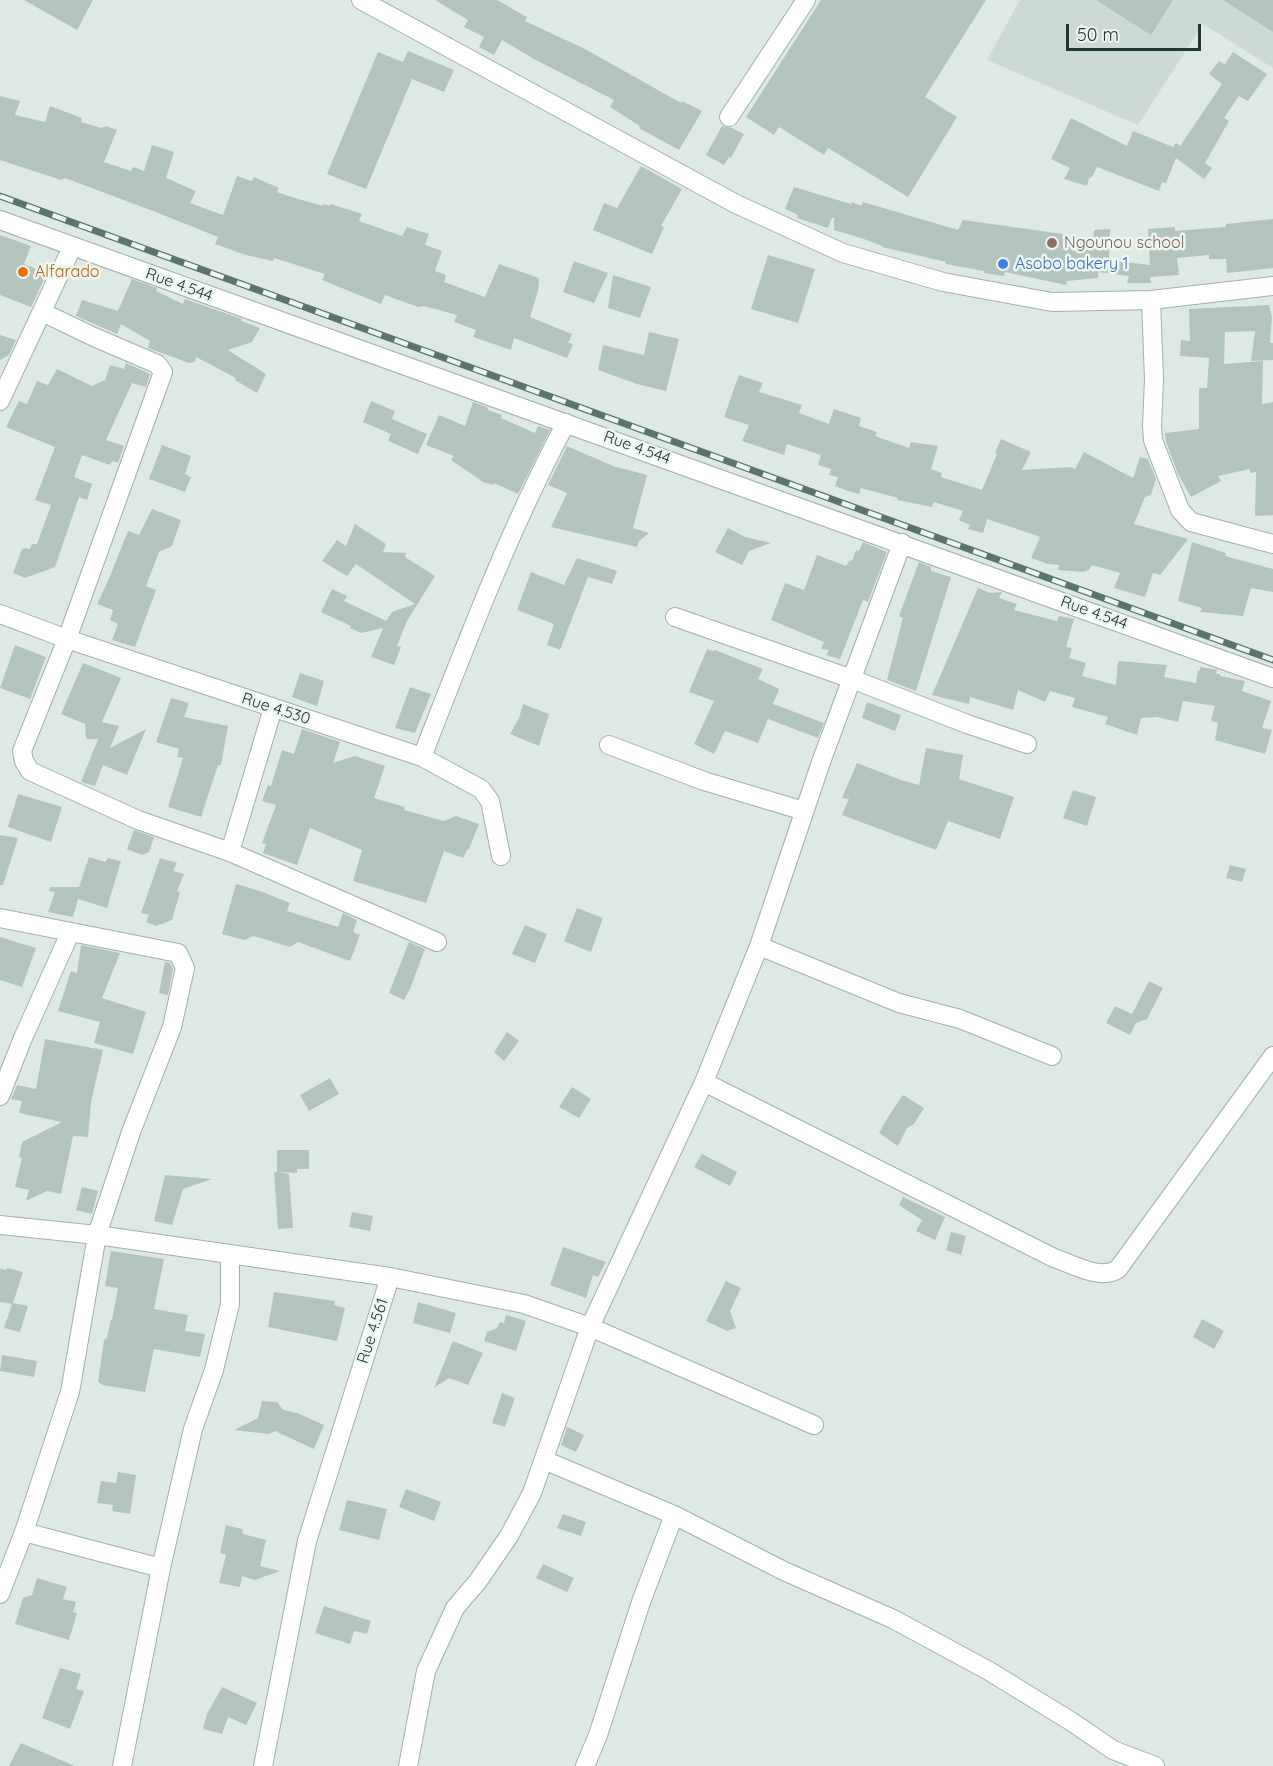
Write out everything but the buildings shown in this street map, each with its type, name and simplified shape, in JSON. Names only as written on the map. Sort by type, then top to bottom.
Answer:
[{"type":"street","points":[[361,0],[736,204],[843,253],[943,282],[1052,302],[1150,300],[1273,286]]},
{"type":"street","points":[[729,117],[806,0]]},
{"type":"street","name":"Rue 4.544","points":[[0,220],[1273,678]]},
{"type":"street","points":[[0,401],[72,247]]},
{"type":"street","points":[[1150,300],[1154,379],[1152,426],[1154,440],[1180,510],[1191,522],[1273,544]]},
{"type":"street","points":[[42,312],[157,364],[163,372],[67,639],[22,751],[24,761],[30,771],[138,820],[230,852],[437,942]]},
{"type":"street","points":[[422,757],[500,561],[566,423]]},
{"type":"street","points":[[408,1766],[426,1671],[455,1608],[478,1581],[509,1536],[532,1493],[590,1327],[704,1082],[759,946],[804,811],[902,543]]},
{"type":"street","name":"Rue 4.530","points":[[0,614],[67,639],[422,757],[481,789],[490,801],[495,817],[501,856]]},
{"type":"street","points":[[675,617],[1027,744]]},
{"type":"street","points":[[230,852],[273,708]]},
{"type":"street","points":[[609,745],[704,781],[804,811]]},
{"type":"street","points":[[0,918],[178,953],[185,968],[172,1027],[131,1132],[97,1235],[70,1392],[24,1532],[0,1594]]},
{"type":"street","points":[[0,1096],[70,933]]},
{"type":"street","points":[[759,946],[899,1003],[960,1019],[1052,1056]]},
{"type":"street","points":[[704,1082],[1054,1258],[1101,1274],[1110,1274],[1118,1269],[1273,1056]]},
{"type":"street","name":"Rue 4.561","points":[[0,1225],[97,1235],[390,1277],[307,1541],[263,1766]]},
{"type":"street","points":[[122,1766],[161,1568],[193,1429],[214,1370],[230,1304],[230,1254]]},
{"type":"street","points":[[390,1277],[524,1304],[590,1327],[814,1425]]},
{"type":"street","points":[[544,1460],[674,1515],[783,1571],[893,1619],[988,1671],[1113,1750],[1155,1766]]},
{"type":"street","points":[[585,1766],[598,1735],[641,1602],[674,1515]]},
{"type":"street","points":[[24,1532],[161,1568]]},
{"type":"shaded area","points":[[1020,0],[1273,0],[1273,68],[1203,24],[1138,125],[987,60]]},
{"type":"railway","points":[[0,196],[1273,660]]},
{"type":"place","name":"Ngounou school","points":[[1052,243]]},
{"type":"place","name":"Asobo bakery 1","points":[[1003,264]]},
{"type":"place","name":"Alfarado","points":[[23,272]]}]
